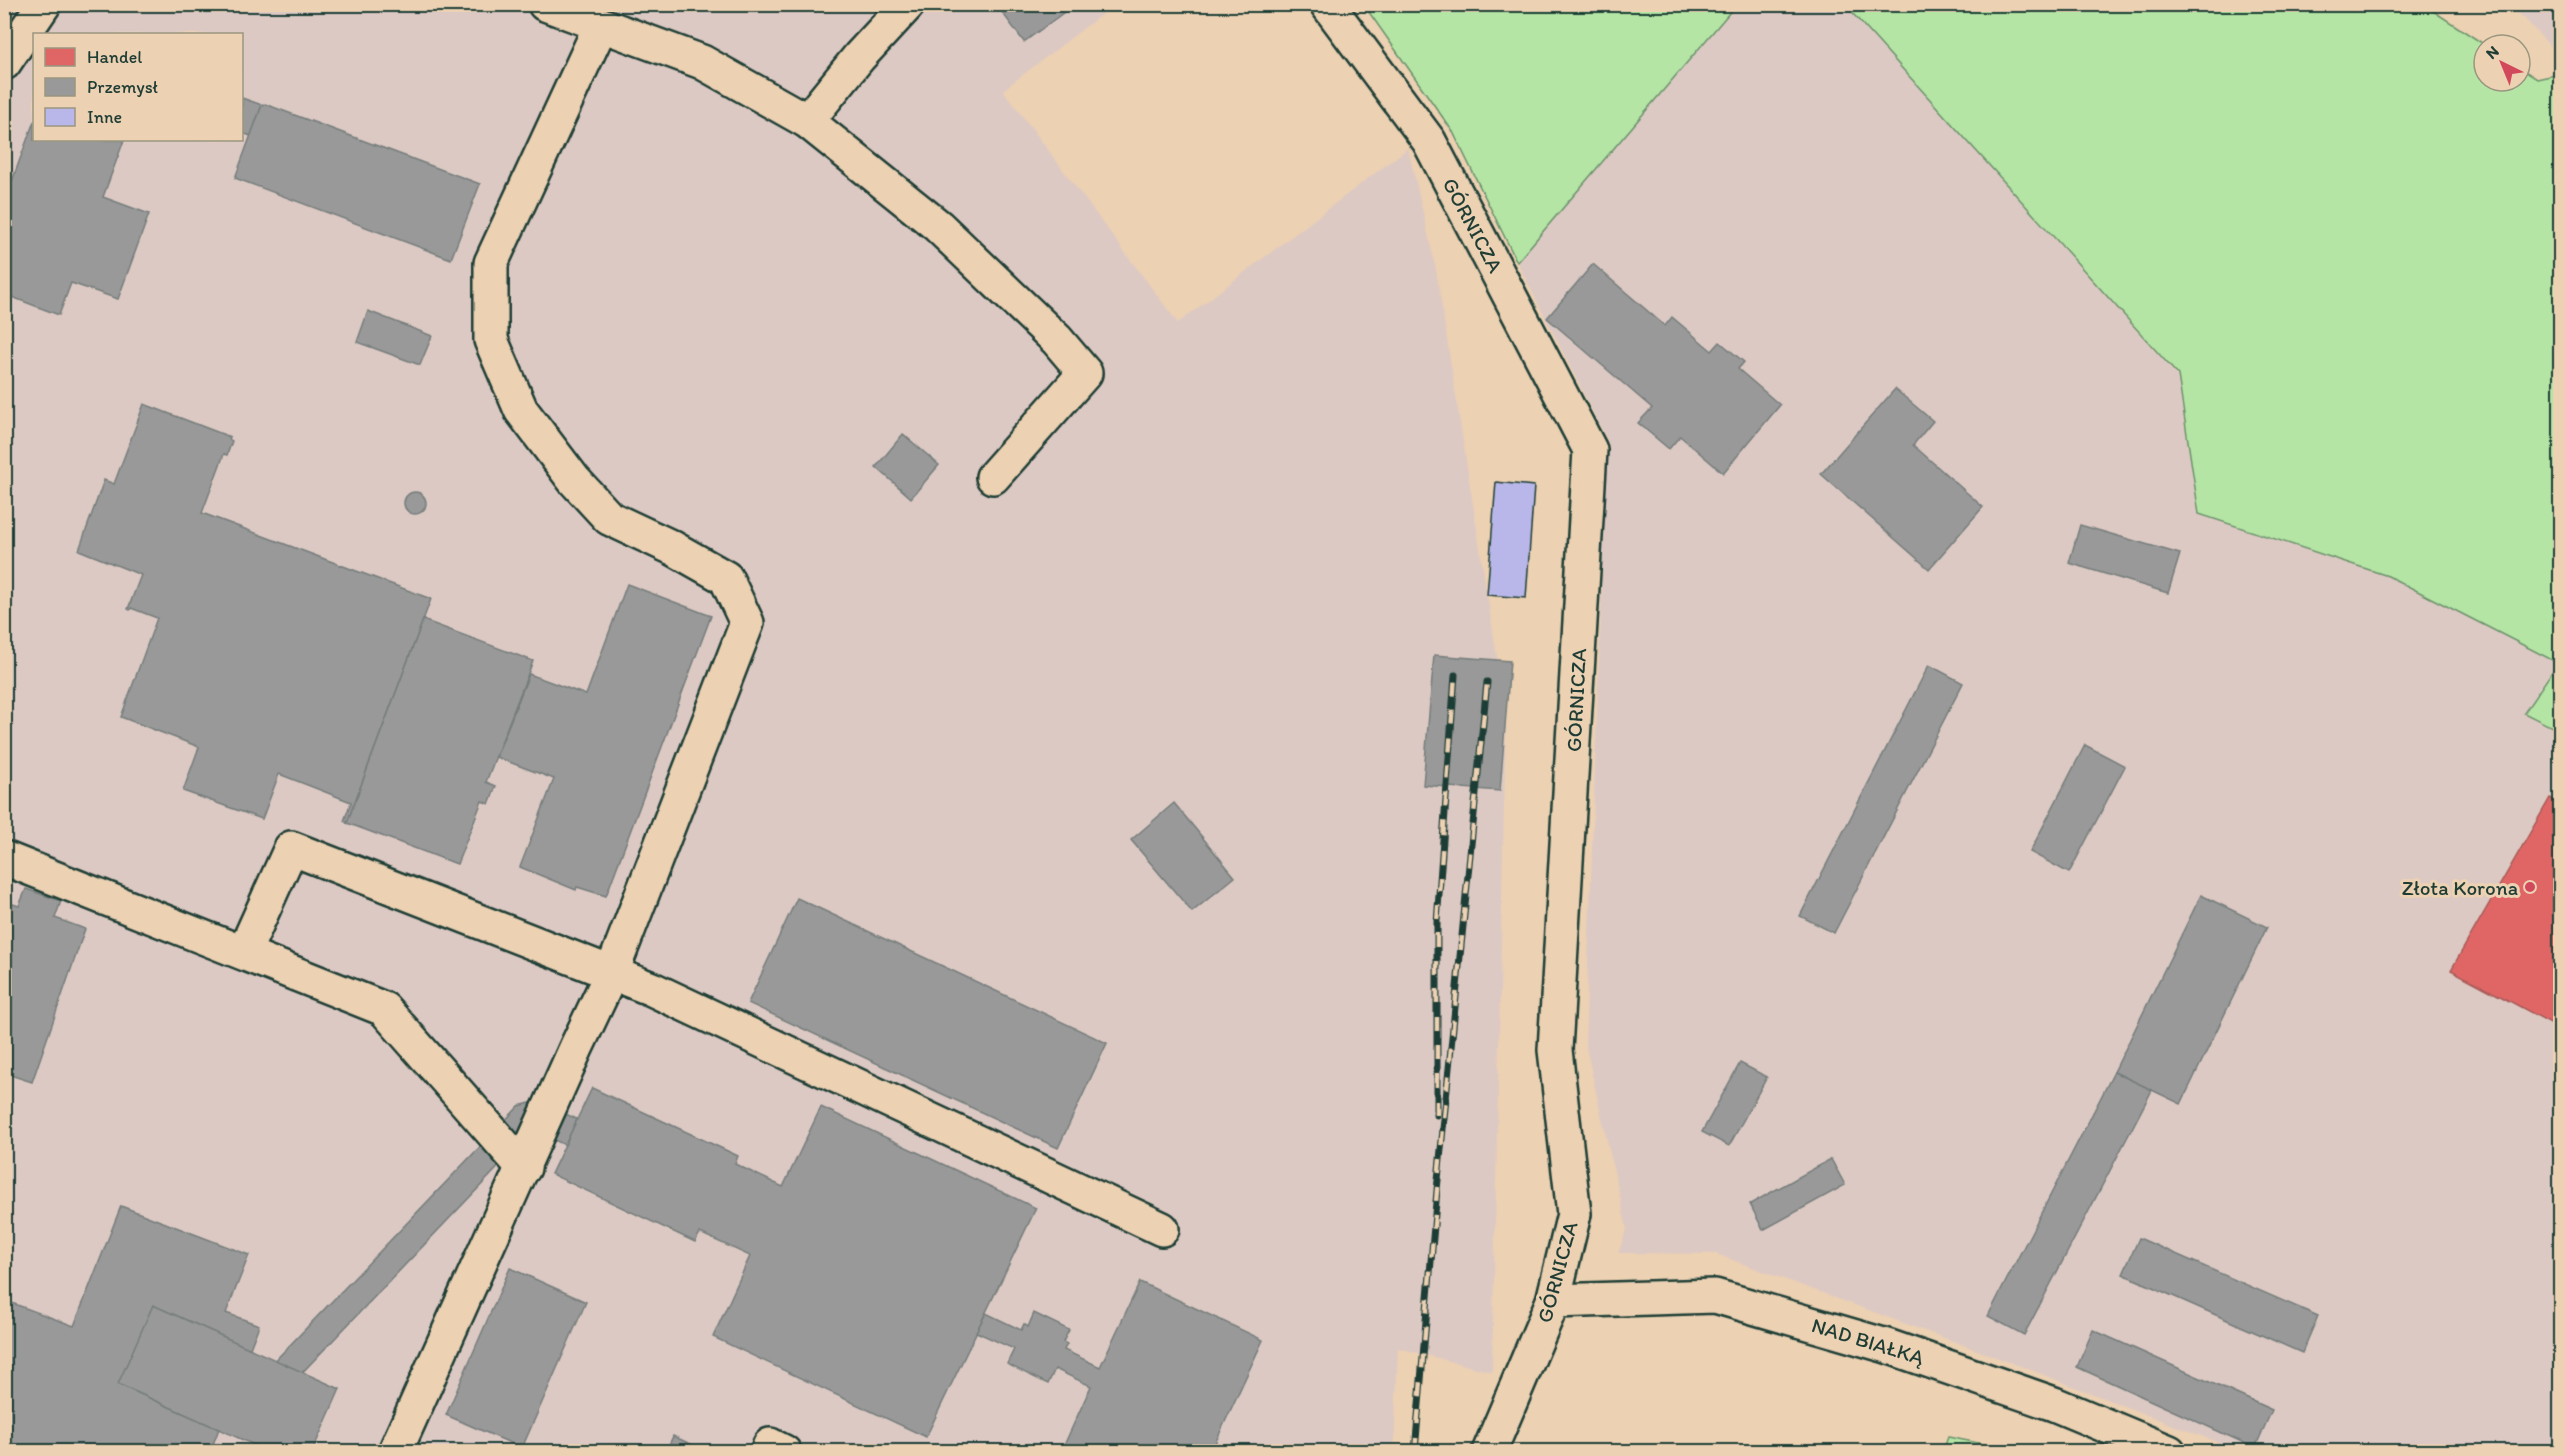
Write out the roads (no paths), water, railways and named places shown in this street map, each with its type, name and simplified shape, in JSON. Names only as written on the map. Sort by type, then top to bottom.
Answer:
[{"type":"lane","points":[[4,63],[44,4]]},
{"type":"lane","points":[[545,4],[702,62],[807,121],[938,226],[1057,340],[1085,373],[993,477]]},
{"type":"lane","points":[[807,121],[858,57],[908,4]]},
{"type":"lane","name":"GÓRNICZA","points":[[1327,4],[1429,141],[1590,450],[1556,1050],[1574,1214],[1554,1301],[1489,1452]]},
{"type":"lane","points":[[395,1452],[612,972],[747,623],[726,578],[673,548],[609,518],[574,480],[521,410],[491,340],[491,263],[600,25]]},
{"type":"lane","points":[[244,952],[291,848],[612,972],[1162,1229]]},
{"type":"lane","points":[[4,858],[384,1009],[524,1168]]},
{"type":"lane","name":"NAD BIAŁKĄ","points":[[1554,1301],[1715,1296],[1887,1346],[2054,1404],[2169,1452]]},
{"type":"lane","points":[[767,1452],[770,1445],[784,1452]]},
{"type":"railway","points":[[1437,1115],[1437,922],[1455,675]]},
{"type":"railway","points":[[1415,1452],[1437,1190],[1487,682]]},
{"type":"place","name":"Złota Korona","points":[[2530,887]]}]
